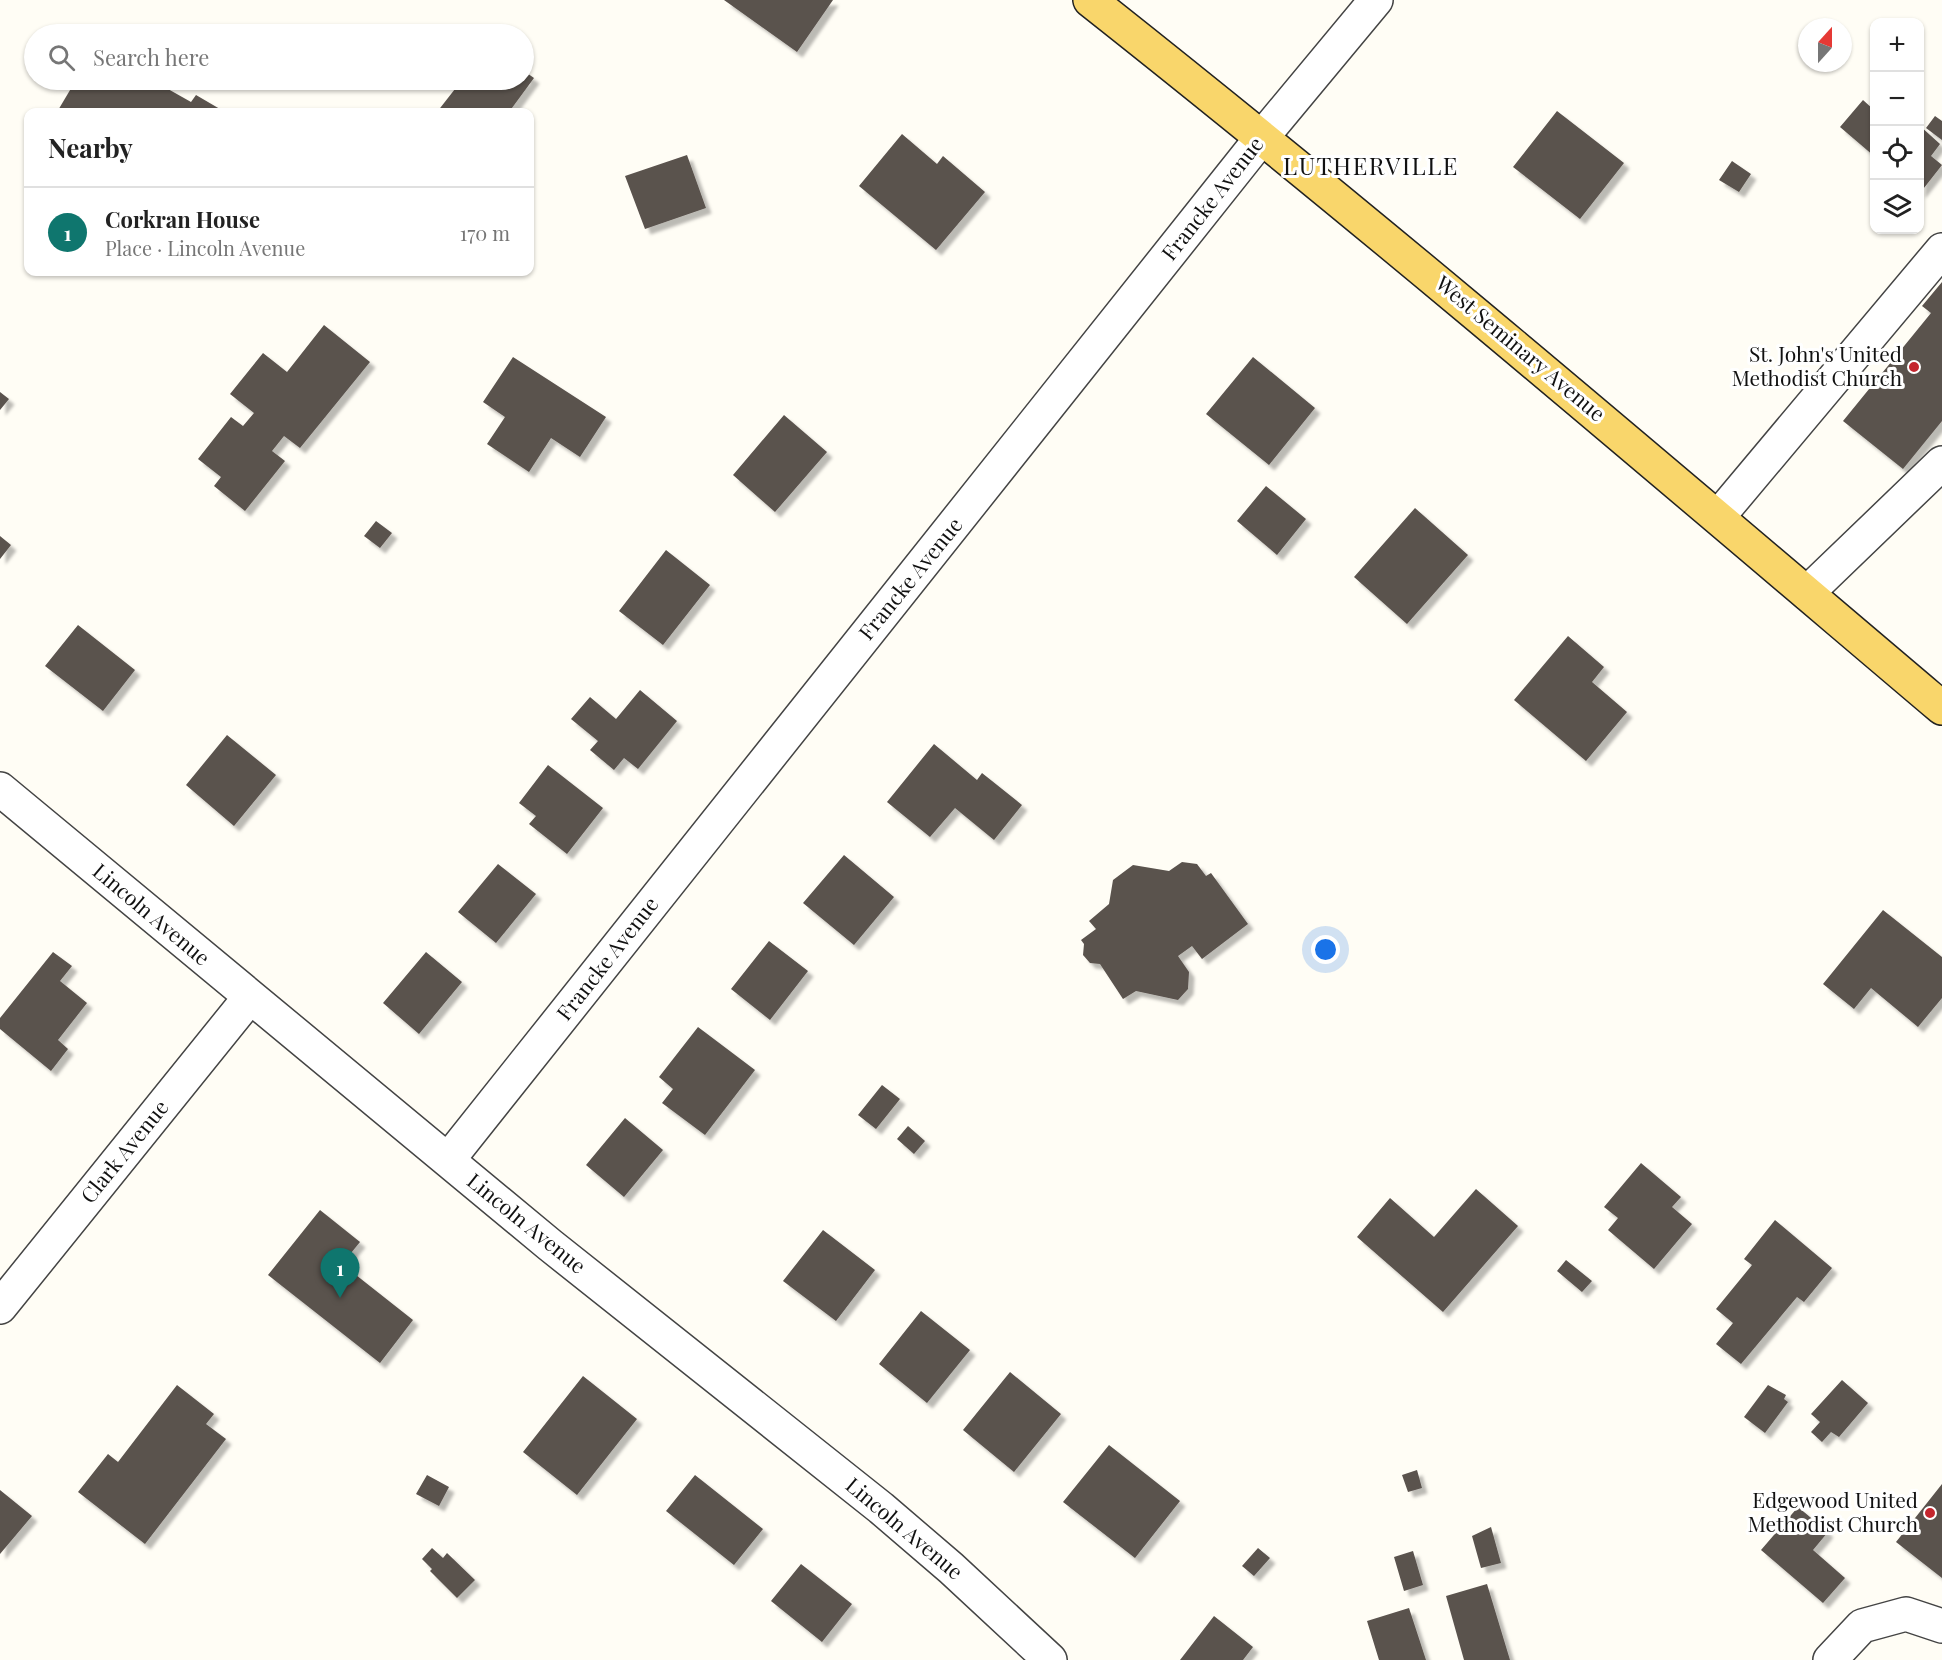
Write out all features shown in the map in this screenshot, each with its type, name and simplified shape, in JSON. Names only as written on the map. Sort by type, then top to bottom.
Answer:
[{"type":"main road","name":"West Seminary Avenue","points":[[1090,0],[1263,136],[1489,322],[1942,708]]},
{"type":"street","name":"Francke Avenue","points":[[448,1160],[1263,136],[1376,0]]},
{"type":"street","points":[[1718,517],[1942,250]]},
{"type":"street","points":[[1807,593],[1942,463]]},
{"type":"street","name":"Lincoln Avenue","points":[[0,789],[550,1245],[881,1508],[951,1568],[1050,1660]]},
{"type":"street","name":"Clark Avenue","points":[[0,1307],[250,997]]},
{"type":"street","points":[[1830,1660],[1862,1626],[1906,1614],[1942,1626]]},
{"type":"building","points":[[724,0],[833,0],[797,52]]},
{"type":"building","points":[[70,90],[170,90],[191,102],[196,95],[218,108],[59,108]]},
{"type":"building","points":[[454,90],[525,90],[512,108],[440,108]]},
{"type":"building","points":[[1863,100],[1870,106],[1870,153],[1840,127]]},
{"type":"building","points":[[1557,111],[1624,163],[1580,219],[1513,167]]},
{"type":"building","points":[[1935,116],[1942,121],[1942,140],[1926,128]]},
{"type":"building","points":[[1924,130],[1940,144],[1931,156],[1942,165],[1924,188]]},
{"type":"building","points":[[902,134],[937,164],[943,156],[985,192],[936,250],[859,186]]},
{"type":"building","points":[[687,155],[706,208],[645,229],[625,176]]},
{"type":"building","points":[[1732,161],[1751,174],[1739,192],[1719,180]]},
{"type":"building","name":"St. John's United Methodist Church","points":[[1942,282],[1942,421],[1903,469],[1843,421],[1931,313],[1922,306]]},
{"type":"building","points":[[324,325],[370,362],[300,448],[284,436],[272,451],[285,461],[245,511],[214,486],[221,477],[198,459],[231,417],[243,426],[254,413],[230,394],[263,353],[287,372]]},
{"type":"building","points":[[513,357],[606,417],[580,457],[551,438],[529,472],[487,444],[505,417],[483,402]]},
{"type":"building","points":[[1253,357],[1315,408],[1269,465],[1206,414]]},
{"type":"building","points":[[0,392],[9,399],[0,410]]},
{"type":"building","points":[[784,415],[827,452],[775,512],[733,475]]},
{"type":"building","points":[[1266,486],[1306,519],[1277,555],[1237,521]]},
{"type":"building","points":[[1415,508],[1468,555],[1407,624],[1354,577]]},
{"type":"building","points":[[376,521],[392,533],[380,548],[364,536]]},
{"type":"building","points":[[0,536],[11,545],[0,559]]},
{"type":"building","points":[[666,550],[710,585],[663,645],[619,611]]},
{"type":"building","points":[[78,625],[135,670],[103,711],[45,666]]},
{"type":"building","points":[[1568,636],[1604,667],[1592,682],[1627,712],[1586,761],[1514,700]]},
{"type":"building","points":[[640,690],[677,721],[638,769],[624,758],[614,770],[590,750],[598,741],[571,719],[590,697],[616,719]]},
{"type":"building","points":[[227,735],[276,775],[234,826],[186,785]]},
{"type":"building","points":[[934,744],[977,780],[982,773],[1022,805],[994,840],[955,808],[930,837],[887,802]]},
{"type":"building","points":[[548,765],[603,808],[567,854],[529,824],[536,816],[519,803]]},
{"type":"building","points":[[844,855],[894,897],[854,945],[803,903]]},
{"type":"building","points":[[1182,862],[1197,864],[1206,876],[1211,873],[1248,924],[1202,959],[1192,946],[1178,956],[1189,972],[1188,989],[1178,1000],[1136,991],[1123,999],[1100,964],[1090,963],[1083,955],[1084,944],[1081,940],[1096,929],[1089,921],[1109,904],[1113,880],[1133,865],[1169,871]]},
{"type":"building","points":[[498,864],[536,894],[496,943],[458,912]]},
{"type":"building","points":[[1883,910],[1942,957],[1942,998],[1918,1027],[1871,988],[1854,1009],[1823,984]]},
{"type":"building","points":[[769,941],[808,971],[770,1020],[731,989]]},
{"type":"building","points":[[53,952],[72,966],[60,981],[87,1003],[58,1040],[68,1049],[51,1071],[0,1029],[0,1018]]},
{"type":"building","points":[[426,952],[462,982],[419,1034],[383,1003]]},
{"type":"building","points":[[698,1027],[755,1070],[705,1135],[662,1103],[673,1089],[659,1077]]},
{"type":"building","points":[[882,1085],[900,1099],[876,1129],[858,1115]]},
{"type":"building","points":[[625,1118],[663,1150],[624,1197],[586,1165]]},
{"type":"building","points":[[908,1126],[925,1141],[914,1154],[897,1139]]},
{"type":"building","points":[[1641,1163],[1681,1197],[1672,1207],[1692,1224],[1654,1269],[1608,1230],[1618,1218],[1604,1207]]},
{"type":"building","points":[[1476,1189],[1518,1226],[1443,1312],[1357,1237],[1390,1198],[1434,1237]]},
{"type":"building","points":[[320,1210],[360,1242],[342,1264],[413,1320],[380,1363],[268,1275]]},
{"type":"building","points":[[1775,1220],[1832,1268],[1804,1302],[1797,1297],[1741,1364],[1716,1344],[1733,1323],[1716,1309],[1752,1265],[1744,1259]]},
{"type":"building","points":[[823,1230],[875,1270],[836,1321],[783,1281]]},
{"type":"building","points":[[1566,1260],[1592,1281],[1582,1292],[1557,1271]]},
{"type":"building","points":[[921,1311],[970,1350],[927,1403],[879,1364]]},
{"type":"building","points":[[1010,1372],[1061,1414],[1014,1472],[963,1430]]},
{"type":"building","points":[[583,1376],[637,1419],[577,1495],[523,1452]]},
{"type":"building","points":[[1842,1380],[1868,1403],[1839,1437],[1831,1432],[1822,1442],[1811,1432],[1820,1422],[1811,1414]]},
{"type":"building","points":[[177,1385],[214,1414],[206,1424],[226,1439],[145,1544],[78,1492],[108,1454],[118,1462]]},
{"type":"building","points":[[1768,1385],[1786,1395],[1784,1399],[1788,1402],[1765,1433],[1744,1417]]},
{"type":"building","points":[[1109,1445],[1180,1501],[1135,1558],[1063,1502]]},
{"type":"building","points":[[1417,1470],[1422,1488],[1408,1492],[1402,1475]]},
{"type":"building","points":[[427,1475],[449,1487],[439,1506],[416,1494]]},
{"type":"building","points":[[695,1475],[763,1529],[734,1565],[666,1511]]},
{"type":"building","name":"Edgewood United Methodist Church","points":[[1942,1484],[1942,1578],[1896,1542]]},
{"type":"building","points":[[0,1490],[32,1516],[0,1554]]},
{"type":"building","points":[[1798,1507],[1828,1532],[1813,1550],[1845,1578],[1823,1603],[1761,1550]]},
{"type":"building","points":[[1491,1527],[1501,1563],[1481,1568],[1472,1536]]},
{"type":"building","points":[[432,1548],[443,1558],[447,1553],[475,1580],[457,1598],[430,1571],[432,1569],[422,1559]]},
{"type":"building","points":[[1258,1548],[1270,1558],[1254,1576],[1242,1566]]},
{"type":"building","points":[[1413,1551],[1423,1585],[1404,1591],[1394,1557]]},
{"type":"building","points":[[801,1564],[852,1604],[822,1642],[771,1601]]},
{"type":"building","points":[[1487,1584],[1510,1660],[1464,1660],[1446,1596]]},
{"type":"building","points":[[1409,1608],[1426,1660],[1379,1660],[1367,1621]]},
{"type":"building","points":[[1214,1616],[1253,1647],[1243,1660],[1180,1660]]},
{"type":"place","name":"St. John's United Methodist Church","points":[[1914,367]]},
{"type":"place","name":"Corkran House","points":[[340,1298]]},
{"type":"place","name":"Edgewood United Methodist Church","points":[[1930,1513]]},
{"type":"district","name":"LUTHERVILLE","points":[[1371,167]]}]
